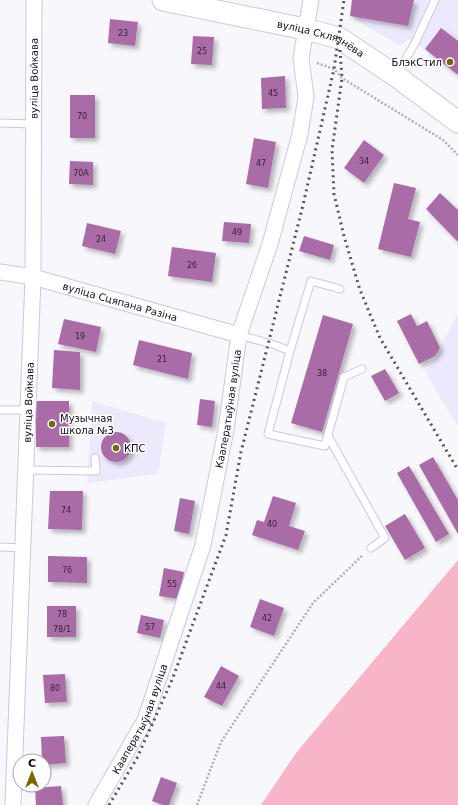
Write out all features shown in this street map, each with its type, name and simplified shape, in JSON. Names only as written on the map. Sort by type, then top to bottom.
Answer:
[{"type":"main road","name":"вуліца Склязнёва","points":[[163,0],[305,29],[339,38],[396,76],[458,122]]},
{"type":"street","name":"вуліца Войкава","points":[[13,805],[33,277],[34,0]]},
{"type":"street","name":"Кааператыўная вуліца","points":[[96,805],[145,720],[203,545],[226,430],[239,335],[270,244],[300,134],[306,97],[301,58],[311,0]]},
{"type":"street","name":"вуліца Сцяпана Разіна","points":[[0,272],[33,277],[239,335]]},
{"type":"lane","points":[[396,76],[415,44],[435,0]]},
{"type":"lane","points":[[0,123],[34,124]]},
{"type":"lane","points":[[340,290],[312,281],[290,351],[268,434],[325,446],[344,377],[362,369]]},
{"type":"lane","points":[[239,335],[275,345],[290,351]]},
{"type":"lane","points":[[0,410],[28,410]]},
{"type":"lane","points":[[328,436],[385,538],[371,548]]},
{"type":"lane","points":[[26,470],[96,471],[95,458]]},
{"type":"lane","points":[[0,547],[23,548]]},
{"type":"path","points":[[301,58],[334,69],[342,78],[443,140],[458,154]]},
{"type":"path","points":[[197,805],[221,742],[313,603],[371,548]]},
{"type":"shaded area","points":[[352,0],[458,0],[458,75],[410,39],[400,46],[350,16]]},
{"type":"shaded area","points":[[458,314],[458,427],[426,373]]},
{"type":"shaded area","points":[[92,401],[166,423],[158,474],[87,483]]},
{"type":"shaded area","points":[[458,560],[458,805],[261,805],[296,753]]},
{"type":"building","points":[[352,0],[414,0],[408,26],[350,16]]},
{"type":"building","points":[[110,19],[138,22],[135,46],[108,43]]},
{"type":"building","name":"БлэкСтил","points":[[441,28],[458,41],[458,75],[425,49]]},
{"type":"building","points":[[193,36],[214,37],[212,65],[191,64]]},
{"type":"building","points":[[285,76],[286,108],[262,109],[261,78]]},
{"type":"building","points":[[70,95],[95,95],[95,138],[70,138]]},
{"type":"building","points":[[254,138],[276,142],[268,188],[246,184]]},
{"type":"building","points":[[364,140],[384,155],[364,183],[344,168]]},
{"type":"building","points":[[70,161],[93,162],[93,185],[69,184]]},
{"type":"building","points":[[394,183],[416,188],[408,219],[420,222],[411,257],[378,249]]},
{"type":"building","points":[[440,193],[458,210],[458,242],[426,209]]},
{"type":"building","points":[[224,222],[251,224],[249,243],[222,241]]},
{"type":"building","points":[[87,223],[121,231],[115,254],[82,246]]},
{"type":"building","points":[[304,236],[334,245],[330,260],[299,251]]},
{"type":"building","points":[[172,247],[216,253],[212,282],[168,276]]},
{"type":"building","points":[[411,314],[417,326],[427,321],[440,348],[435,356],[419,364],[397,321]]},
{"type":"building","points":[[323,315],[353,324],[322,432],[291,423]]},
{"type":"building","points":[[64,319],[101,327],[96,352],[58,344]]},
{"type":"building","points":[[139,340],[192,353],[188,379],[133,365]]},
{"type":"building","points":[[54,350],[80,352],[80,390],[52,388]]},
{"type":"building","points":[[385,369],[399,393],[385,401],[371,376]]},
{"type":"building","points":[[200,399],[215,401],[212,427],[197,425]]},
{"type":"building","name":"Музычная школа №3","points":[[36,401],[69,401],[69,447],[36,447]]},
{"type":"building","name":"КПС","points":[[116,432],[122,433],[130,441],[130,453],[122,461],[116,462],[110,461],[102,453],[101,447],[102,441],[110,433]]},
{"type":"building","points":[[433,457],[458,500],[458,534],[419,465]]},
{"type":"building","points":[[409,466],[449,534],[436,542],[397,473]]},
{"type":"building","points":[[50,491],[83,491],[82,530],[48,529]]},
{"type":"building","points":[[273,496],[296,503],[289,526],[305,531],[298,550],[252,535],[257,520],[264,522]]},
{"type":"building","points":[[180,498],[195,501],[189,534],[174,531]]},
{"type":"building","points":[[405,514],[425,548],[405,560],[385,526]]},
{"type":"building","points":[[48,556],[87,557],[87,583],[48,582]]},
{"type":"building","points":[[164,568],[184,572],[179,599],[159,596]]},
{"type":"building","points":[[260,599],[284,608],[274,636],[250,627]]},
{"type":"building","points":[[47,606],[76,606],[76,637],[47,637]]},
{"type":"building","points":[[141,615],[164,620],[160,638],[137,633]]},
{"type":"building","points":[[221,666],[239,676],[222,706],[204,697]]},
{"type":"building","points":[[65,674],[67,702],[45,703],[43,675]]},
{"type":"building","points":[[64,736],[66,763],[52,764],[52,753],[42,753],[41,737]]},
{"type":"building","points":[[161,777],[177,783],[169,805],[163,805],[152,801]]},
{"type":"building","points":[[61,786],[63,805],[36,805],[35,793],[52,793],[52,787]]},
{"type":"railway","points":[[109,805],[137,758],[172,680],[226,535],[241,452],[303,205],[334,69],[344,0]]},
{"type":"railway","points":[[340,50],[342,78],[332,150],[334,194],[344,236],[360,290],[380,338],[458,470]]},
{"type":"place","name":"БлэкСтил","points":[[450,62]]},
{"type":"place","name":"Музычная школа №3","points":[[52,424]]},
{"type":"place","name":"КПС","points":[[116,448]]}]
